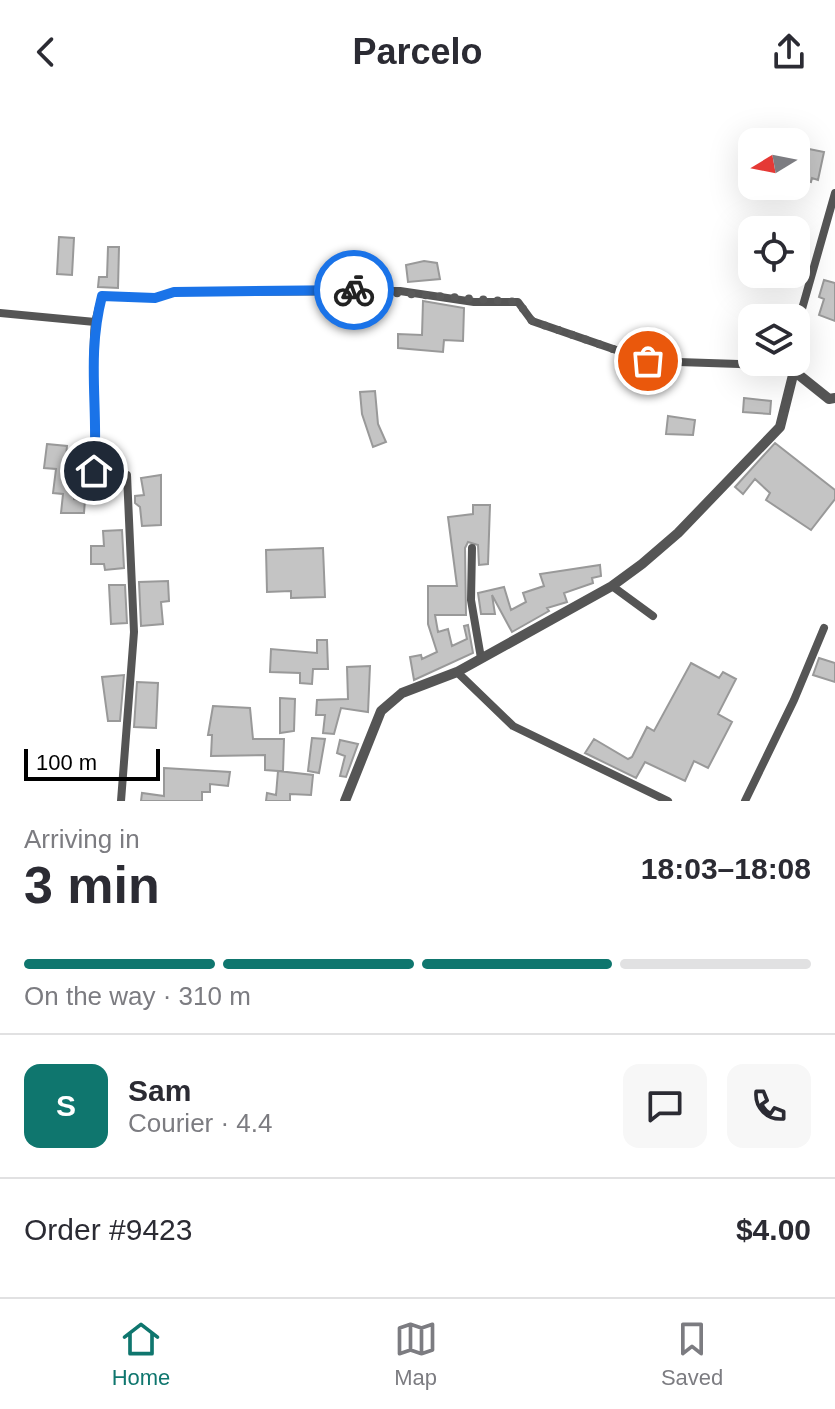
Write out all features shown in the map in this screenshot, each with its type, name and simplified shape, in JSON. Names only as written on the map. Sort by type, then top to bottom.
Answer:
[{"type":"street","points":[[803,304],[835,193]]},
{"type":"street","points":[[121,801],[134,632],[131,529],[127,475],[103,476],[94,471],[96,443],[91,360],[95,322],[102,296],[155,298],[174,292],[328,290],[425,293],[474,302],[518,302],[532,321],[648,361],[738,364]]},
{"type":"street","points":[[0,313],[95,322]]},
{"type":"street","points":[[345,801],[381,711],[402,693],[457,672],[612,586],[678,533],[780,427],[792,376]]},
{"type":"street","points":[[805,376],[833,401]]},
{"type":"street","points":[[472,548],[471,600],[481,658]]},
{"type":"street","points":[[612,586],[653,616]]},
{"type":"street","points":[[745,801],[777,739],[824,628]]},
{"type":"street","points":[[457,672],[513,726],[668,801]]},
{"type":"building","points":[[810,149],[824,152],[818,180],[812,178],[811,182]]},
{"type":"building","points":[[59,237],[74,238],[72,275],[57,274]]},
{"type":"building","points":[[108,247],[119,247],[118,288],[98,287],[99,277],[107,277]]},
{"type":"building","points":[[424,261],[437,263],[440,279],[408,282],[406,265]]},
{"type":"building","points":[[824,280],[835,283],[835,321],[819,315],[824,299],[819,297]]},
{"type":"building","points":[[423,301],[464,308],[463,341],[444,340],[443,352],[398,348],[398,334],[422,335]]},
{"type":"building","points":[[375,391],[378,424],[386,442],[373,447],[362,414],[360,392]]},
{"type":"building","points":[[744,398],[771,401],[770,414],[743,412]]},
{"type":"building","points":[[668,416],[695,420],[693,435],[666,434]]},
{"type":"building","points":[[775,443],[835,490],[835,499],[811,530],[766,500],[770,493],[755,479],[743,494],[735,487]]},
{"type":"building","points":[[47,444],[67,446],[64,475],[77,476],[74,499],[85,500],[84,513],[61,513],[63,494],[53,493],[56,469],[44,468]]},
{"type":"building","points":[[161,475],[161,525],[142,526],[140,507],[135,503],[135,496],[144,495],[141,478]]},
{"type":"building","points":[[473,505],[490,505],[488,564],[479,565],[478,545],[468,542],[465,548],[466,615],[435,615],[438,632],[448,629],[452,646],[467,639],[464,626],[468,625],[473,653],[414,680],[410,657],[421,655],[422,659],[437,652],[428,624],[428,586],[457,586],[448,517],[473,514]]},
{"type":"building","points":[[122,530],[124,568],[105,570],[104,564],[91,564],[91,546],[104,546],[103,531]]},
{"type":"building","points":[[323,548],[325,597],[291,598],[291,591],[267,592],[266,550]]},
{"type":"building","points":[[600,565],[601,576],[592,578],[593,583],[564,593],[567,602],[547,608],[549,611],[512,632],[492,595],[495,614],[481,614],[478,593],[504,587],[511,610],[526,602],[523,593],[544,586],[540,574]]},
{"type":"building","points":[[168,581],[169,601],[161,602],[163,624],[141,626],[139,582]]},
{"type":"building","points":[[109,585],[125,585],[127,623],[111,624]]},
{"type":"building","points":[[317,640],[327,640],[328,669],[313,669],[312,684],[300,683],[300,673],[270,672],[271,649],[317,653]]},
{"type":"building","points":[[819,658],[835,663],[835,682],[813,675]]},
{"type":"building","points":[[691,663],[719,678],[723,672],[736,679],[718,714],[732,722],[708,768],[694,761],[685,781],[645,762],[636,778],[585,753],[594,739],[628,759],[632,757],[647,727],[654,731]]},
{"type":"building","points":[[370,666],[368,712],[341,708],[334,734],[323,733],[325,715],[316,715],[317,700],[348,699],[347,667]]},
{"type":"building","points":[[124,675],[120,721],[108,721],[102,677]]},
{"type":"building","points":[[137,682],[158,683],[156,728],[134,727]]},
{"type":"building","points":[[280,698],[295,699],[294,731],[280,733]]},
{"type":"building","points":[[213,706],[250,708],[253,739],[284,739],[283,771],[265,770],[265,755],[211,756],[212,735],[208,735]]},
{"type":"building","points":[[312,738],[325,739],[319,773],[308,771]]},
{"type":"building","points":[[340,740],[358,744],[346,777],[340,776],[345,756],[337,753]]},
{"type":"building","points":[[164,768],[230,772],[228,786],[210,784],[210,792],[202,792],[202,801],[141,801],[142,793],[164,796]]},
{"type":"building","points":[[278,771],[313,775],[311,795],[290,794],[290,801],[266,801],[267,793],[276,795]]},
{"type":"way so far","points":[[354,290],[438,294],[474,302],[518,302],[532,321],[648,361]]},
{"type":"route","points":[[94,471],[96,443],[91,360],[95,322],[102,296],[124,294],[155,298],[174,292],[354,290]]}]
